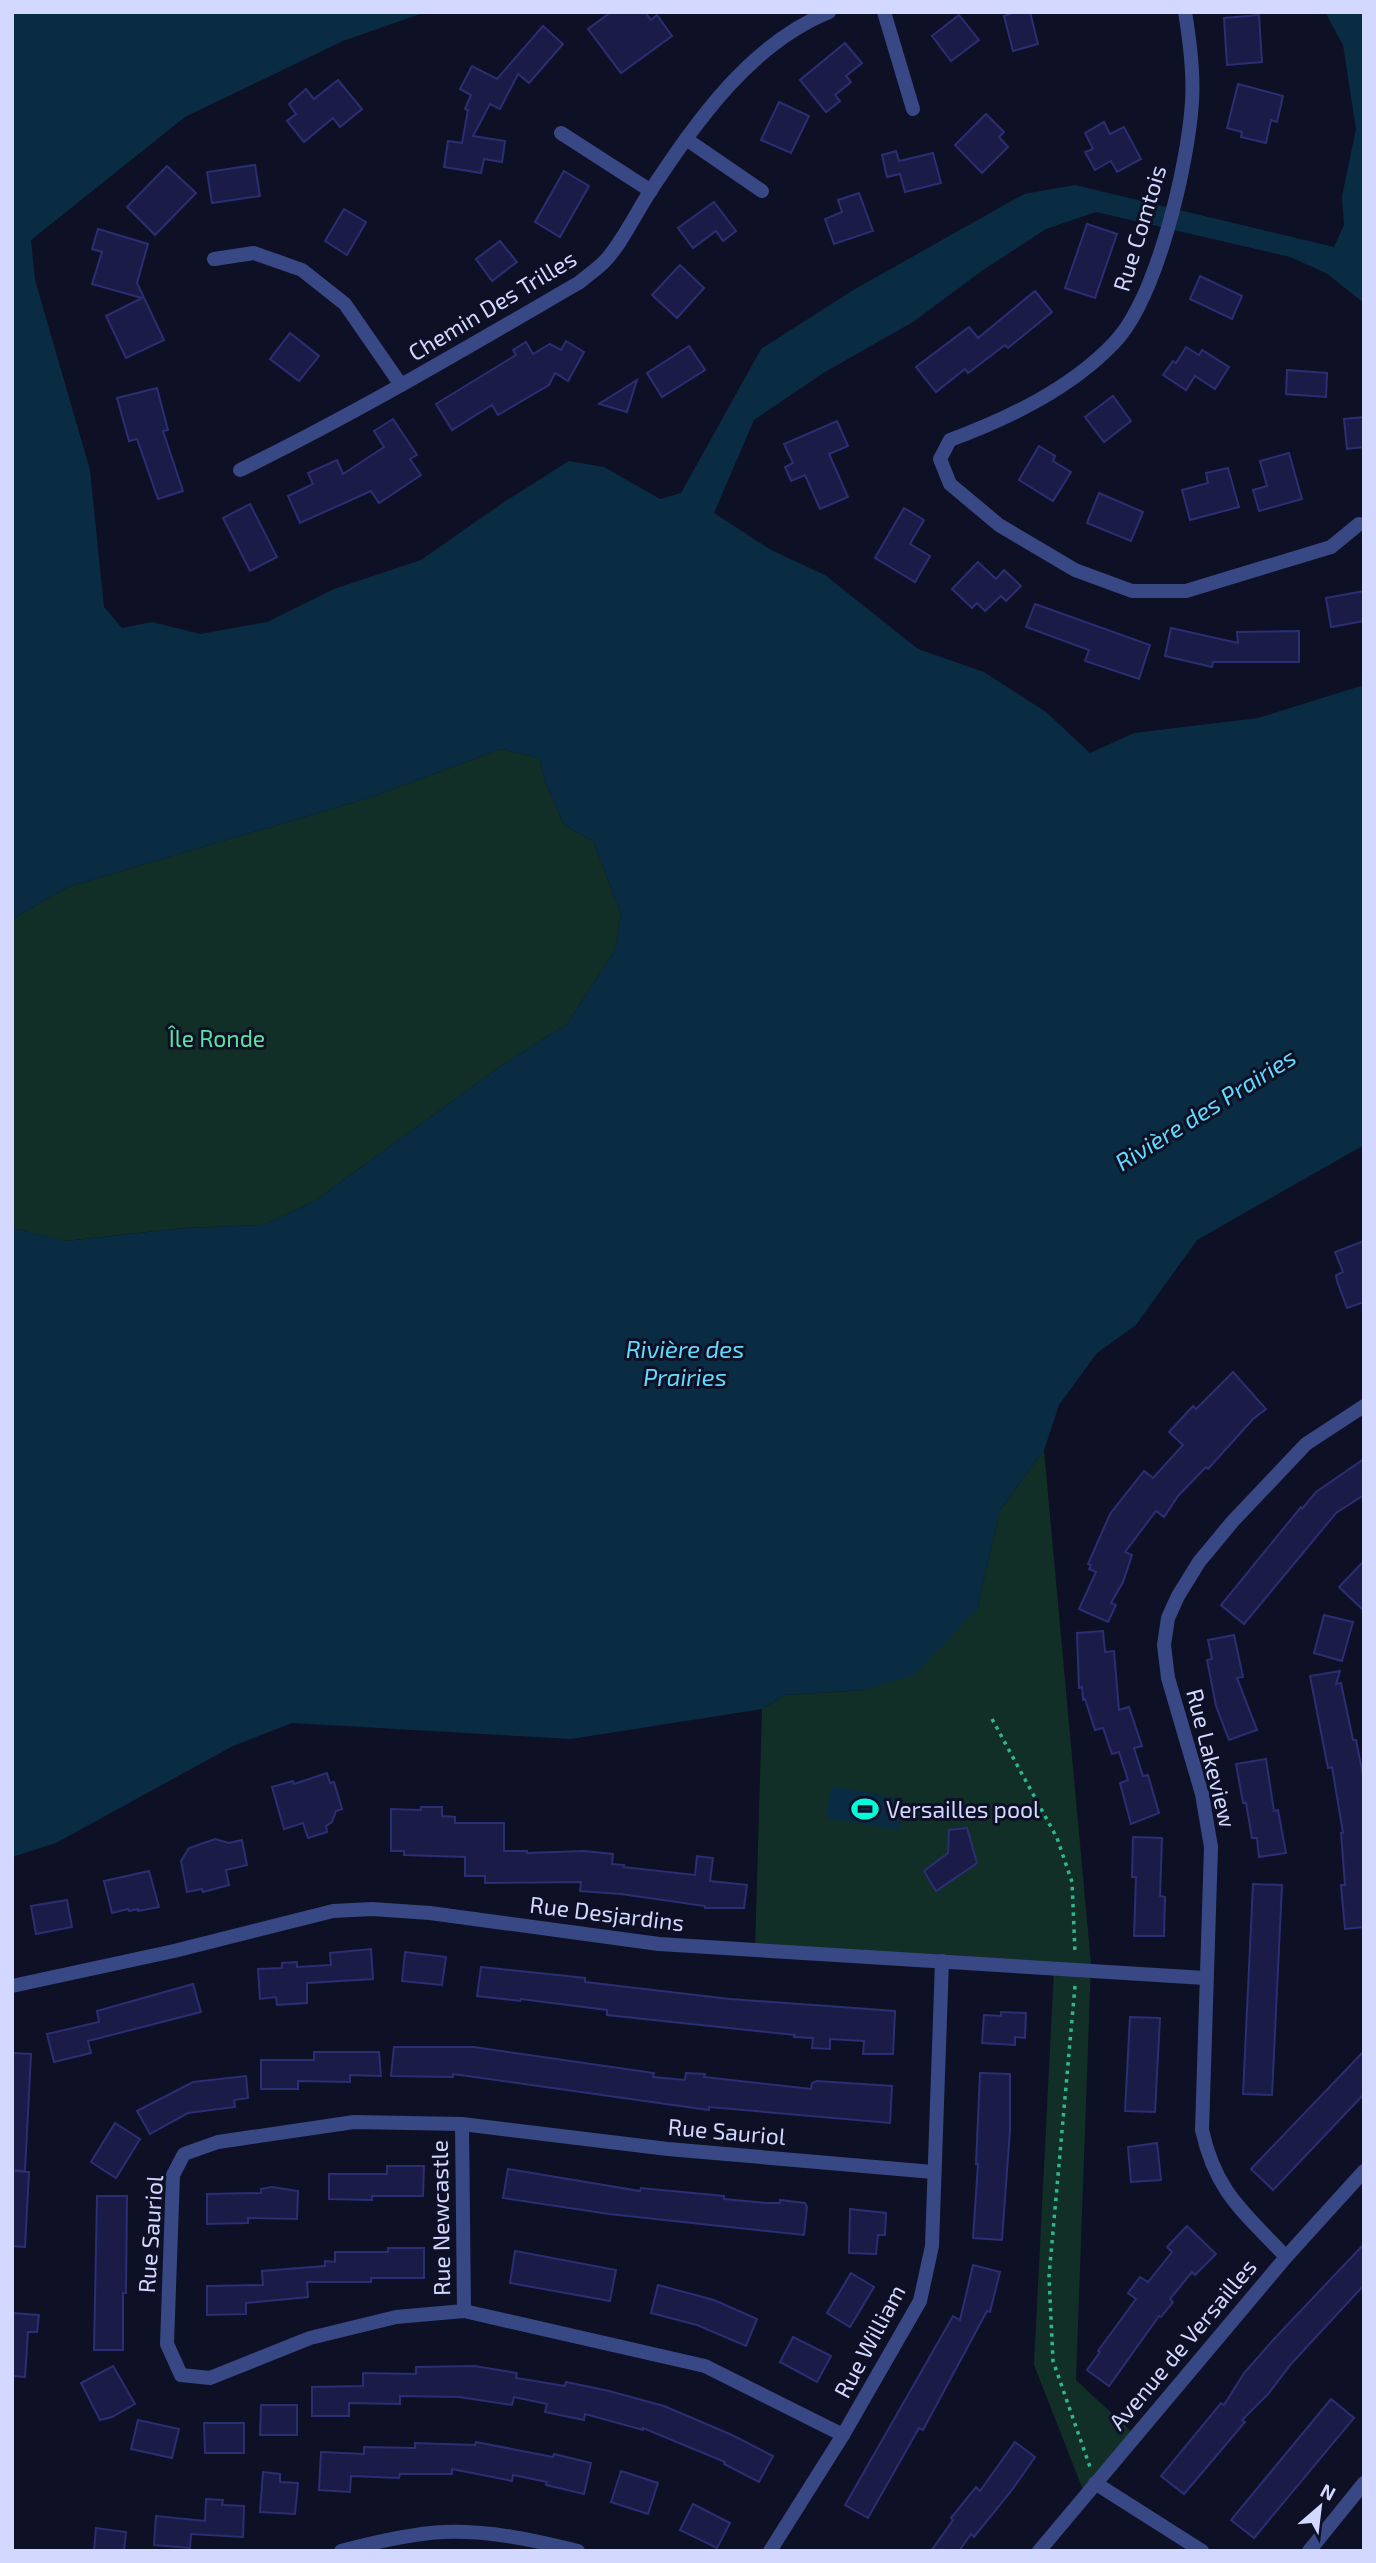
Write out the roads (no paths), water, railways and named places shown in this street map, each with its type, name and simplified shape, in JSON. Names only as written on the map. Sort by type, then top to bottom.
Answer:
[{"type":"street","name":"Chemin Des Trilles","points":[[240,470],[309,436],[580,282],[605,261],[686,139],[730,84],[772,44],[829,12]]},
{"type":"street","points":[[884,12],[913,109]]},
{"type":"street","name":"Rue Comtois","points":[[1185,12],[1191,47],[1192,102],[1180,182],[1143,299],[1116,341],[1082,373],[998,422],[950,440],[940,459],[950,484],[999,525],[1074,570],[1132,591],[1186,591],[1331,547],[1359,524]]},
{"type":"street","points":[[561,133],[651,191]]},
{"type":"street","points":[[686,139],[762,191]]},
{"type":"street","name":"Chemin Des Trilles","points":[[214,259],[254,253],[302,270],[345,304],[401,385]]},
{"type":"street","name":"Rue Lakeview","points":[[1286,2257],[1235,2204],[1217,2179],[1202,2130],[1211,1847],[1202,1794],[1168,1678],[1164,1646],[1168,1618],[1178,1597],[1199,1562],[1233,1521],[1306,1444],[1364,1406]]},
{"type":"street","name":"Rue Desjardins","points":[[12,1986],[174,1951],[333,1910],[372,1909],[430,1913],[659,1944],[1205,1978]]},
{"type":"street","name":"Rue William","points":[[771,2551],[843,2435],[920,2301],[932,2246],[942,1961]]},
{"type":"street","name":"Rue Sauriol","points":[[843,2435],[705,2366],[464,2311],[396,2318],[310,2338],[210,2378],[181,2375],[167,2344],[173,2175],[184,2154],[218,2142],[354,2122],[462,2123],[668,2149],[933,2172]]},
{"type":"street","name":"Rue Newcastle","points":[[462,2123],[464,2311]]},
{"type":"street","name":"Avenue de Versailles","points":[[1039,2551],[1286,2257],[1364,2171]]},
{"type":"street","points":[[1095,2483],[1202,2551]]},
{"type":"street","points":[[1309,2551],[1364,2483]]},
{"type":"street","points":[[341,2551],[384,2540],[443,2532],[499,2534],[578,2551]]},
{"type":"water","name":"Rivière des Prairies","points":[[12,12],[426,12],[343,41],[185,117],[31,240],[35,280],[90,470],[104,607],[122,628],[152,622],[200,634],[267,622],[334,589],[421,560],[569,461],[604,467],[660,499],[681,493],[761,349],[855,289],[1024,194],[1075,185],[1334,247],[1344,225],[1342,196],[1356,129],[1343,45],[1325,12],[1364,12],[1364,303],[1326,273],[1290,257],[1096,212],[1046,229],[983,270],[913,322],[825,372],[754,420],[714,513],[771,550],[825,575],[918,649],[984,672],[1046,712],[1090,753],[1134,733],[1258,718],[1364,685],[1364,1145],[1197,1240],[1136,1325],[1097,1353],[1059,1405],[1044,1450],[1000,1510],[977,1609],[914,1675],[864,1690],[785,1695],[762,1709],[571,1739],[292,1723],[233,1746],[56,1843],[12,1857],[12,1228],[66,1241],[184,1228],[263,1225],[313,1202],[501,1066],[567,1024],[615,950],[621,914],[593,841],[564,825],[545,781],[539,758],[501,749],[372,797],[68,887],[12,919]]},
{"type":"water","name":"Versailles pool","points":[[832,1786],[903,1799],[899,1830],[825,1818]]},
{"type":"place","name":"Versailles pool","points":[[865,1809]]},
{"type":"park label","name":"Île Ronde","points":[[217,1038]]}]
